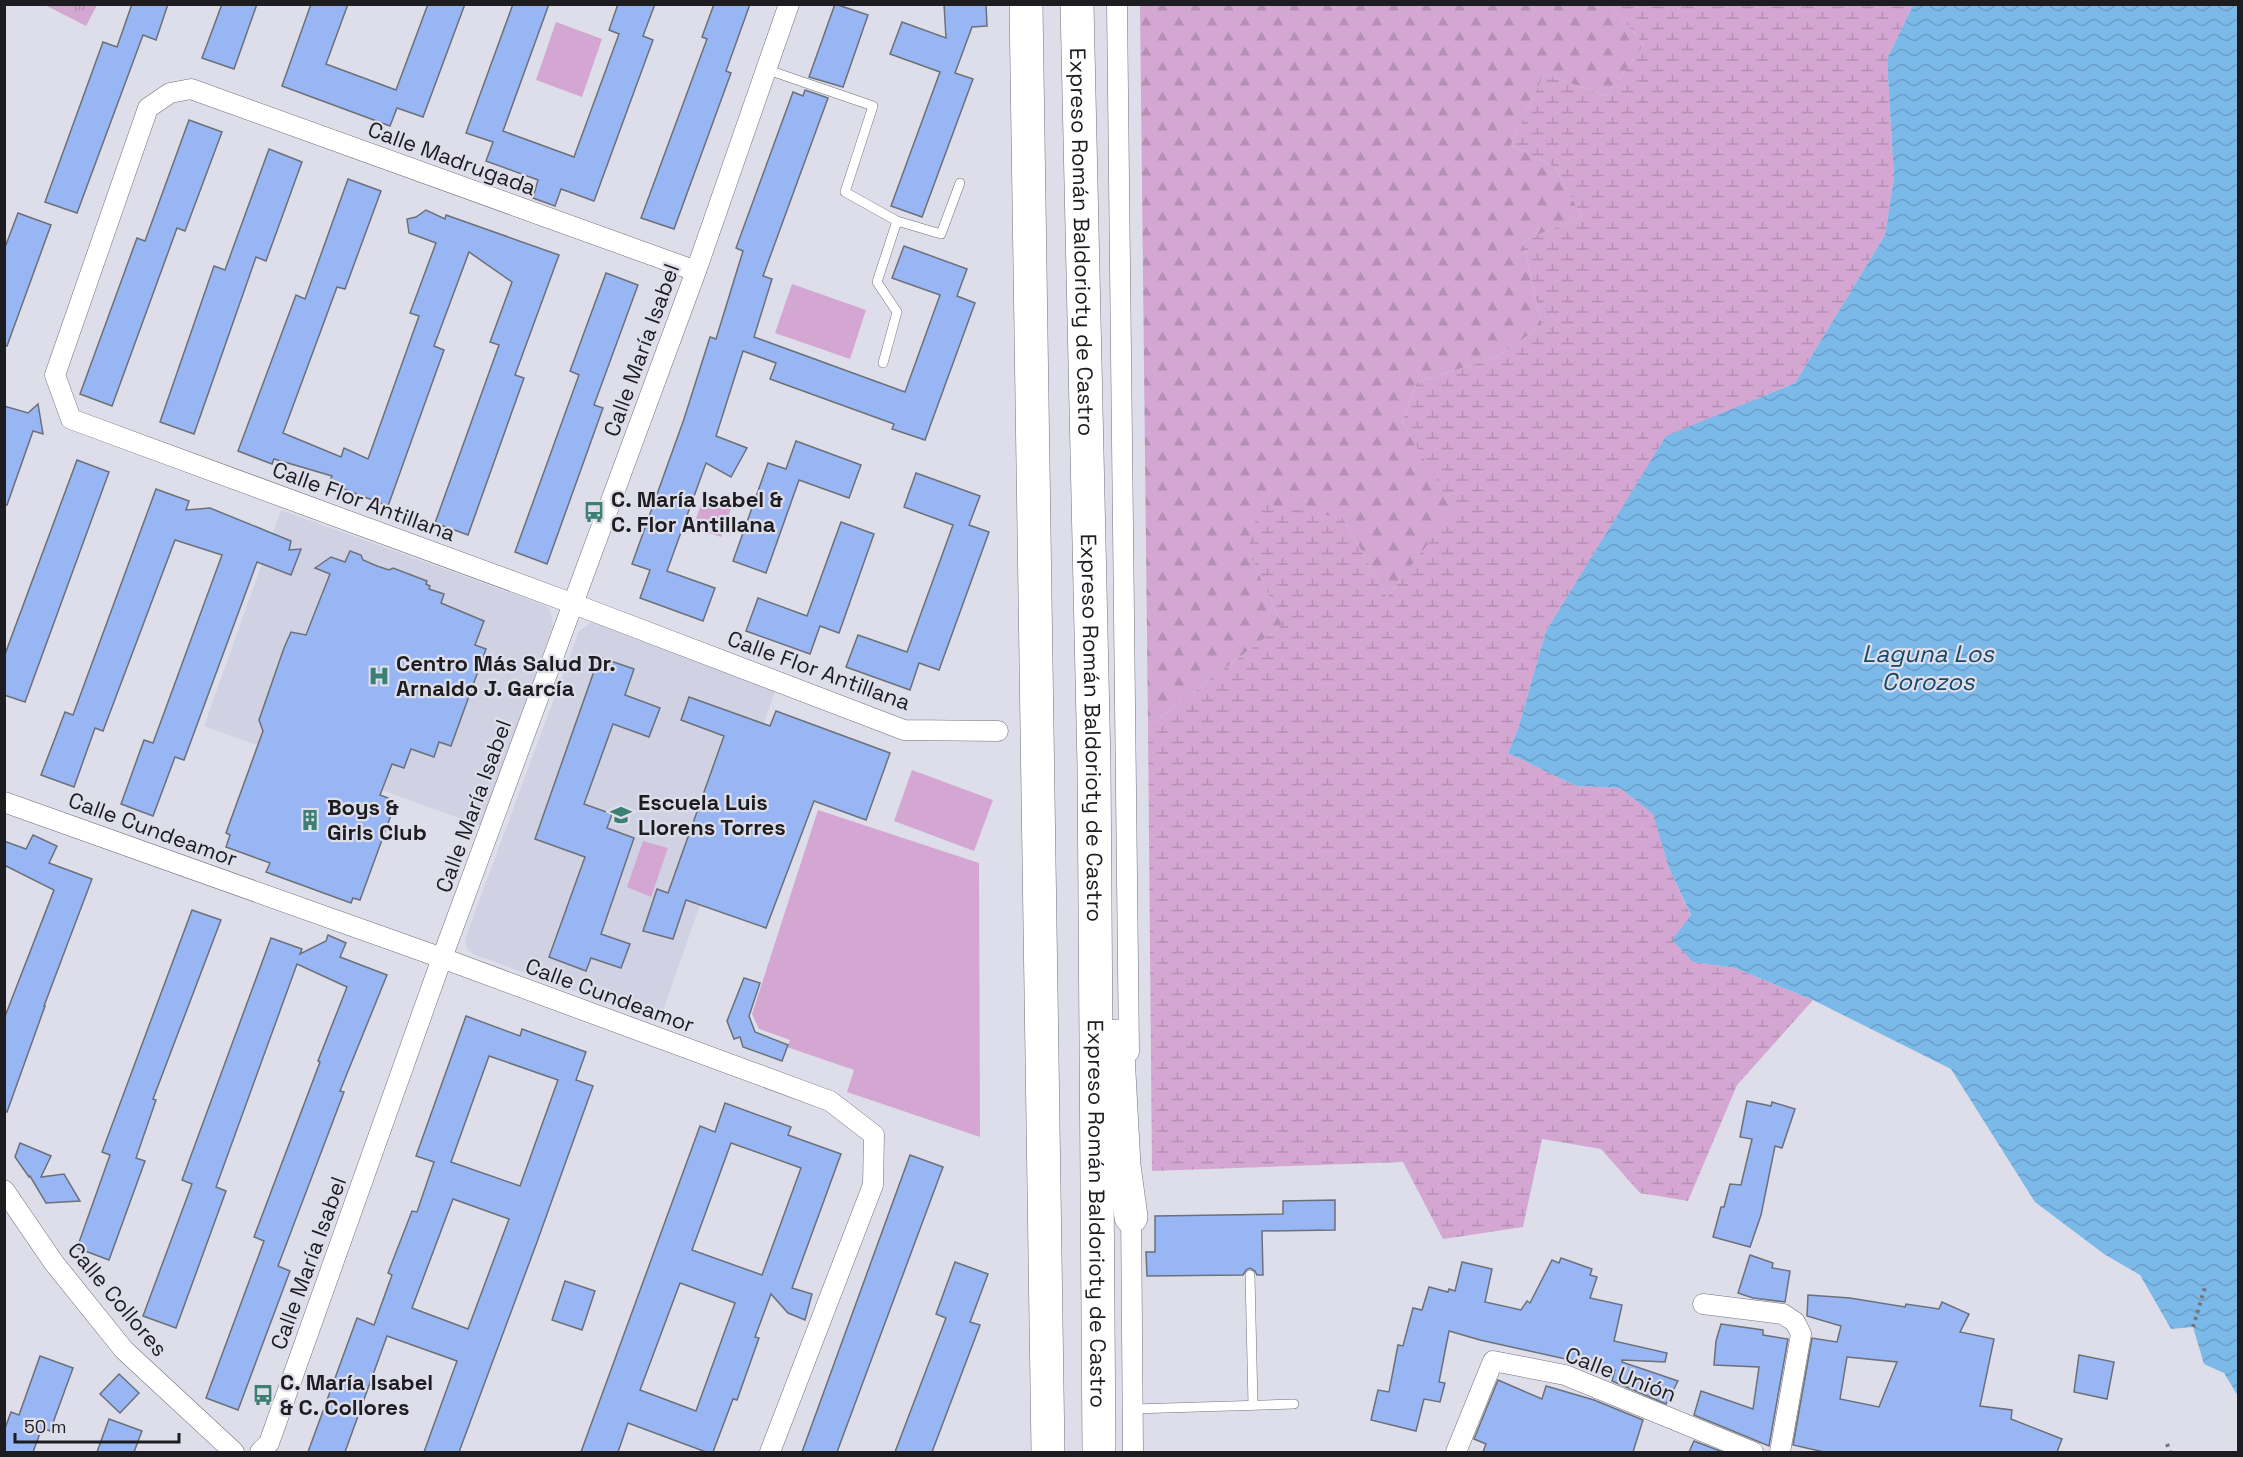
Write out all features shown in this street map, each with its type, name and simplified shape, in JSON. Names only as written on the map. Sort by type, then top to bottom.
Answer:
[{"type":"highway","points":[[1026,4],[1048,1452]]},
{"type":"highway","name":"Expreso Román Baldorioty de Castro","points":[[1077,4],[1094,766],[1099,1452]]},
{"type":"highway","points":[[1094,766],[1109,886],[1124,1166],[1131,1217]]},
{"type":"street","name":"Calle María Isabel","points":[[260,1452],[269,1443],[442,958],[696,271],[768,70],[789,4]]},
{"type":"street","points":[[1117,4],[1133,1452]]},
{"type":"street","name":"Calle Madrugada","points":[[191,89],[696,271]]},
{"type":"street","name":"Calle Flor Antillana","points":[[191,89],[170,93],[148,108],[55,375],[71,419],[574,604],[904,730],[998,731]]},
{"type":"street","name":"Calle Cundeamor","points":[[4,802],[442,958],[830,1101],[874,1135],[873,1185],[770,1452]]},
{"type":"street","name":"Calle Collores","points":[[4,1190],[54,1263],[124,1350],[234,1452]]},
{"type":"street","points":[[1703,1304],[1783,1314],[1795,1322],[1801,1334],[1780,1452]]},
{"type":"street","name":"Calle Unión","points":[[1456,1452],[1493,1361],[1565,1375],[1753,1452]]},
{"type":"lane","points":[[768,70],[873,106],[845,192],[897,221],[941,234],[960,183]]},
{"type":"lane","points":[[883,363],[897,312],[877,282],[897,221]]},
{"type":"lane","points":[[1250,1275],[1253,1405]]},
{"type":"lane","points":[[1133,1409],[1294,1404]]},
{"type":"path","points":[[2193,1327],[2205,1287]]},
{"type":"path","points":[[2167,1444],[2170,1452]]},
{"type":"shaded area","name":"Centro Más Salud Dr. Arnaldo J. García","points":[[281,510],[550,609],[553,626],[481,826],[204,726]]},
{"type":"shaded area","name":"Escuela Luis Llorens Torres","points":[[593,621],[775,691],[659,1022],[473,954],[467,948],[465,939],[579,631]]},
{"type":"green space","points":[[45,5],[97,5],[86,26]]},
{"type":"green space","points":[[1140,5],[1610,5],[1644,45],[1606,96],[1544,74],[1511,145],[1555,167],[1582,217],[1523,241],[1542,326],[1495,358],[1417,382],[1402,422],[1455,510],[1387,597],[1343,518],[1248,550],[1282,625],[1148,727]]},
{"type":"green space","points":[[1610,5],[1913,5],[1887,59],[1894,178],[1885,235],[1795,383],[1666,437],[1546,631],[1518,729],[1508,753],[1576,786],[1620,788],[1654,814],[1669,868],[1691,916],[1693,962],[1735,968],[1813,1000],[1737,1085],[1688,1201],[1640,1193],[1601,1149],[1542,1139],[1523,1227],[1443,1239],[1403,1162],[1152,1171],[1148,727],[1282,625],[1248,550],[1260,503],[1343,518],[1387,597],[1454,510],[1402,422],[1417,382],[1495,358],[1542,326],[1523,241],[1582,217],[1555,167],[1511,145],[1544,74],[1606,96],[1644,45]]},
{"type":"green space","points":[[556,22],[602,39],[582,97],[536,80]]},
{"type":"green space","points":[[792,284],[866,310],[850,359],[775,333]]},
{"type":"green space","points":[[704,496],[732,506],[721,537],[693,527]]},
{"type":"green space","points":[[912,770],[993,800],[974,851],[894,821]]},
{"type":"green space","points":[[818,810],[979,863],[980,1137],[847,1092],[854,1070],[787,1047],[790,1040],[759,1029],[752,1014]]},
{"type":"green space","points":[[643,841],[668,848],[651,897],[627,887]]},
{"type":"water","name":"Laguna Los Corozos","points":[[1913,5],[2238,5],[2238,1396],[2224,1373],[2204,1364],[2193,1327],[2171,1329],[2140,1275],[2104,1254],[2035,1202],[1951,1069],[1813,1000],[1735,968],[1693,962],[1672,940],[1691,915],[1669,868],[1653,814],[1620,788],[1576,786],[1508,753],[1518,729],[1546,631],[1666,436],[1795,383],[1885,235],[1894,178],[1887,59]]},
{"type":"building","points":[[132,4],[168,4],[156,40],[143,35],[77,213],[45,202],[103,42],[117,47]]},
{"type":"building","points":[[222,4],[257,4],[234,69],[202,58]]},
{"type":"building","points":[[311,4],[348,4],[326,64],[396,90],[428,4],[465,4],[423,117],[397,108],[390,126],[282,86]]},
{"type":"building","points":[[513,4],[549,4],[503,131],[574,157],[619,34],[609,30],[618,4],[655,4],[643,36],[653,40],[594,201],[561,189],[555,206],[533,198],[538,180],[486,161],[493,142],[466,133]]},
{"type":"building","points":[[714,4],[750,4],[726,71],[731,73],[674,229],[641,218],[707,39],[702,37]]},
{"type":"building","points":[[835,4],[868,15],[843,87],[809,77]]},
{"type":"building","points":[[944,4],[986,4],[987,26],[972,27],[955,73],[973,79],[922,217],[891,206],[940,72],[890,54],[902,22],[946,38]]},
{"type":"building","points":[[805,90],[828,98],[763,276],[772,279],[754,337],[905,392],[940,295],[892,278],[904,246],[967,269],[957,296],[975,303],[925,440],[892,429],[894,424],[770,379],[776,363],[743,351],[716,436],[747,448],[731,477],[706,463],[667,571],[715,588],[703,621],[640,598],[650,570],[632,564],[684,419],[710,337],[716,339],[743,251],[736,248],[793,92],[803,96]]},
{"type":"building","points":[[189,120],[222,132],[185,231],[177,228],[112,406],[80,394],[137,238],[145,241]]},
{"type":"building","points":[[269,149],[302,162],[266,261],[256,257],[194,434],[160,422],[214,266],[225,270]]},
{"type":"building","points":[[348,179],[381,191],[345,289],[337,287],[283,433],[341,457],[344,448],[368,459],[419,316],[410,313],[436,243],[409,233],[407,219],[416,217],[426,210],[445,219],[446,215],[559,255],[515,375],[524,378],[468,535],[435,523],[499,345],[490,342],[512,282],[469,252],[434,346],[444,350],[388,506],[328,483],[332,476],[274,459],[272,464],[238,451],[296,295],[305,299]]},
{"type":"building","points":[[18,213],[51,225],[7,346],[4,346],[4,250]]},
{"type":"building","points":[[606,273],[638,285],[594,405],[603,408],[547,564],[515,552],[579,375],[570,371]]},
{"type":"building","points":[[38,404],[43,434],[33,431],[7,505],[4,504],[4,406],[28,413]]},
{"type":"building","points":[[796,441],[861,465],[849,498],[799,480],[766,573],[733,561],[768,463],[786,469]]},
{"type":"building","points":[[77,460],[109,472],[25,702],[4,695],[4,657]]},
{"type":"building","points":[[916,473],[980,496],[969,525],[989,532],[939,670],[919,663],[910,690],[846,667],[858,635],[907,652],[953,525],[904,507]]},
{"type":"building","points":[[156,489],[189,501],[186,510],[210,508],[291,541],[289,550],[301,549],[291,575],[257,562],[184,760],[175,757],[153,816],[121,804],[144,740],[153,743],[222,555],[175,540],[103,731],[95,728],[74,787],[41,775],[65,712],[73,715]]},
{"type":"building","points":[[841,522],[874,534],[839,633],[820,626],[810,654],[746,631],[758,598],[807,616]]},
{"type":"building","points":[[350,551],[361,555],[363,560],[377,566],[389,570],[393,568],[427,581],[429,589],[444,594],[441,603],[484,621],[475,645],[486,649],[451,746],[439,742],[434,757],[411,749],[404,768],[392,764],[380,795],[388,798],[386,804],[394,807],[360,900],[353,898],[351,903],[266,872],[270,863],[226,847],[230,835],[226,833],[263,731],[259,720],[284,648],[291,632],[306,635],[330,574],[315,568],[331,557],[345,562]]},
{"type":"building","points":[[599,657],[634,669],[625,695],[660,708],[649,737],[613,724],[584,804],[612,814],[607,828],[634,838],[601,934],[630,944],[621,968],[591,958],[586,971],[549,957],[585,857],[535,839]]},
{"type":"building","points":[[689,697],[770,726],[776,711],[890,753],[866,820],[814,801],[766,928],[686,900],[673,939],[643,931],[657,889],[668,893],[724,736],[681,720]]},
{"type":"building","points":[[33,835],[57,846],[49,863],[92,879],[7,1112],[4,1112],[4,1019],[54,890],[4,865],[4,841],[26,849]]},
{"type":"building","points":[[192,910],[221,920],[153,1099],[156,1100],[136,1158],[145,1161],[109,1260],[77,1248],[110,1155],[102,1152]]},
{"type":"building","points":[[328,935],[346,943],[340,957],[387,975],[340,1091],[344,1092],[278,1266],[290,1271],[238,1410],[206,1398],[264,1241],[254,1237],[347,987],[297,964],[216,1187],[226,1191],[176,1328],[143,1316],[192,1184],[182,1180],[271,938],[302,949],[300,954],[326,941]]},
{"type":"building","points":[[744,978],[760,983],[749,1016],[755,1032],[788,1045],[782,1061],[743,1047],[740,1037],[734,1039],[727,1021]]},
{"type":"building","points":[[466,1016],[520,1036],[522,1029],[586,1052],[576,1080],[593,1086],[459,1452],[424,1452],[457,1361],[387,1336],[345,1452],[308,1452],[357,1318],[374,1325],[392,1275],[388,1273],[412,1211],[417,1212],[434,1162],[416,1156]],"holes":[[[489,1056],[558,1080],[520,1186],[451,1162]],[[453,1199],[509,1219],[468,1329],[412,1308]]]},
{"type":"building","points":[[1747,1101],[1771,1106],[1772,1102],[1795,1109],[1782,1148],[1775,1146],[1761,1215],[1750,1247],[1713,1237],[1730,1184],[1741,1185],[1752,1139],[1740,1137]]},
{"type":"building","points":[[725,1103],[791,1127],[788,1135],[841,1154],[792,1288],[812,1294],[805,1320],[788,1313],[771,1294],[755,1337],[759,1338],[737,1400],[733,1399],[713,1452],[706,1452],[628,1423],[618,1452],[581,1452],[700,1126],[715,1132]],"holes":[[[731,1143],[801,1168],[762,1275],[692,1250]],[[680,1283],[735,1303],[696,1411],[640,1390]]]},
{"type":"building","points":[[20,1143],[51,1156],[41,1177],[64,1174],[80,1201],[46,1203],[30,1176],[15,1157]]},
{"type":"building","points":[[910,1155],[943,1167],[837,1452],[802,1452]]},
{"type":"building","points":[[1335,1200],[1335,1230],[1262,1231],[1263,1275],[1257,1275],[1250,1268],[1243,1275],[1147,1276],[1146,1252],[1155,1252],[1155,1216],[1283,1214],[1283,1201]]},
{"type":"building","points":[[1750,1255],[1773,1263],[1772,1268],[1790,1271],[1785,1302],[1753,1298],[1738,1293]]},
{"type":"building","points":[[1561,1258],[1592,1269],[1590,1275],[1597,1277],[1590,1298],[1622,1305],[1614,1341],[1667,1353],[1665,1362],[1622,1360],[1622,1362],[1678,1381],[1666,1404],[1612,1381],[1615,1370],[1449,1331],[1439,1382],[1445,1383],[1440,1402],[1424,1399],[1416,1431],[1371,1420],[1378,1390],[1389,1392],[1398,1345],[1403,1346],[1413,1308],[1422,1310],[1429,1287],[1448,1292],[1449,1289],[1455,1291],[1462,1262],[1492,1269],[1485,1302],[1521,1310],[1527,1301],[1530,1303],[1552,1260],[1559,1263]]},
{"type":"building","points":[[955,1262],[988,1274],[970,1322],[980,1325],[932,1452],[895,1452],[946,1318],[936,1314]]},
{"type":"building","points":[[565,1281],[595,1291],[582,1330],[552,1320]]},
{"type":"building","points":[[1808,1295],[1939,1309],[1942,1302],[1969,1314],[1960,1332],[1994,1339],[1980,1406],[2012,1410],[2011,1419],[2062,1439],[2057,1452],[1824,1452],[1793,1445],[1812,1338],[1837,1342],[1841,1326],[1807,1316]],"holes":[[[1847,1357],[1897,1362],[1879,1407],[1840,1399]]]},
{"type":"building","points":[[1721,1324],[1763,1330],[1763,1335],[1788,1339],[1769,1446],[1694,1415],[1701,1391],[1753,1409],[1759,1367],[1714,1365],[1716,1341]]},
{"type":"building","points":[[2079,1355],[2114,1362],[2107,1399],[2074,1392]]},
{"type":"building","points":[[40,1356],[73,1368],[50,1431],[42,1428],[33,1452],[4,1452],[4,1431],[11,1412],[19,1415]]},
{"type":"building","points":[[119,1374],[139,1393],[120,1413],[100,1394]]},
{"type":"building","points":[[1498,1380],[1542,1399],[1546,1386],[1594,1400],[1643,1420],[1633,1452],[1483,1452],[1486,1444],[1474,1439]]},
{"type":"building","points":[[109,1419],[142,1431],[134,1452],[97,1452]]},
{"type":"building","points":[[1694,1441],[1720,1451],[1689,1452]]},
{"type":"place","name":"C. María Isabel & C. Flor Antillana","points":[[594,512]]},
{"type":"place","name":"Centro Más Salud Dr. Arnaldo J. García","points":[[379,676]]},
{"type":"place","name":"Escuela Luis Llorens Torres","points":[[621,815]]},
{"type":"place","name":"Boys & Girls Club","points":[[310,820]]},
{"type":"place","name":"C. María Isabel & C. Collores","points":[[263,1395]]}]
